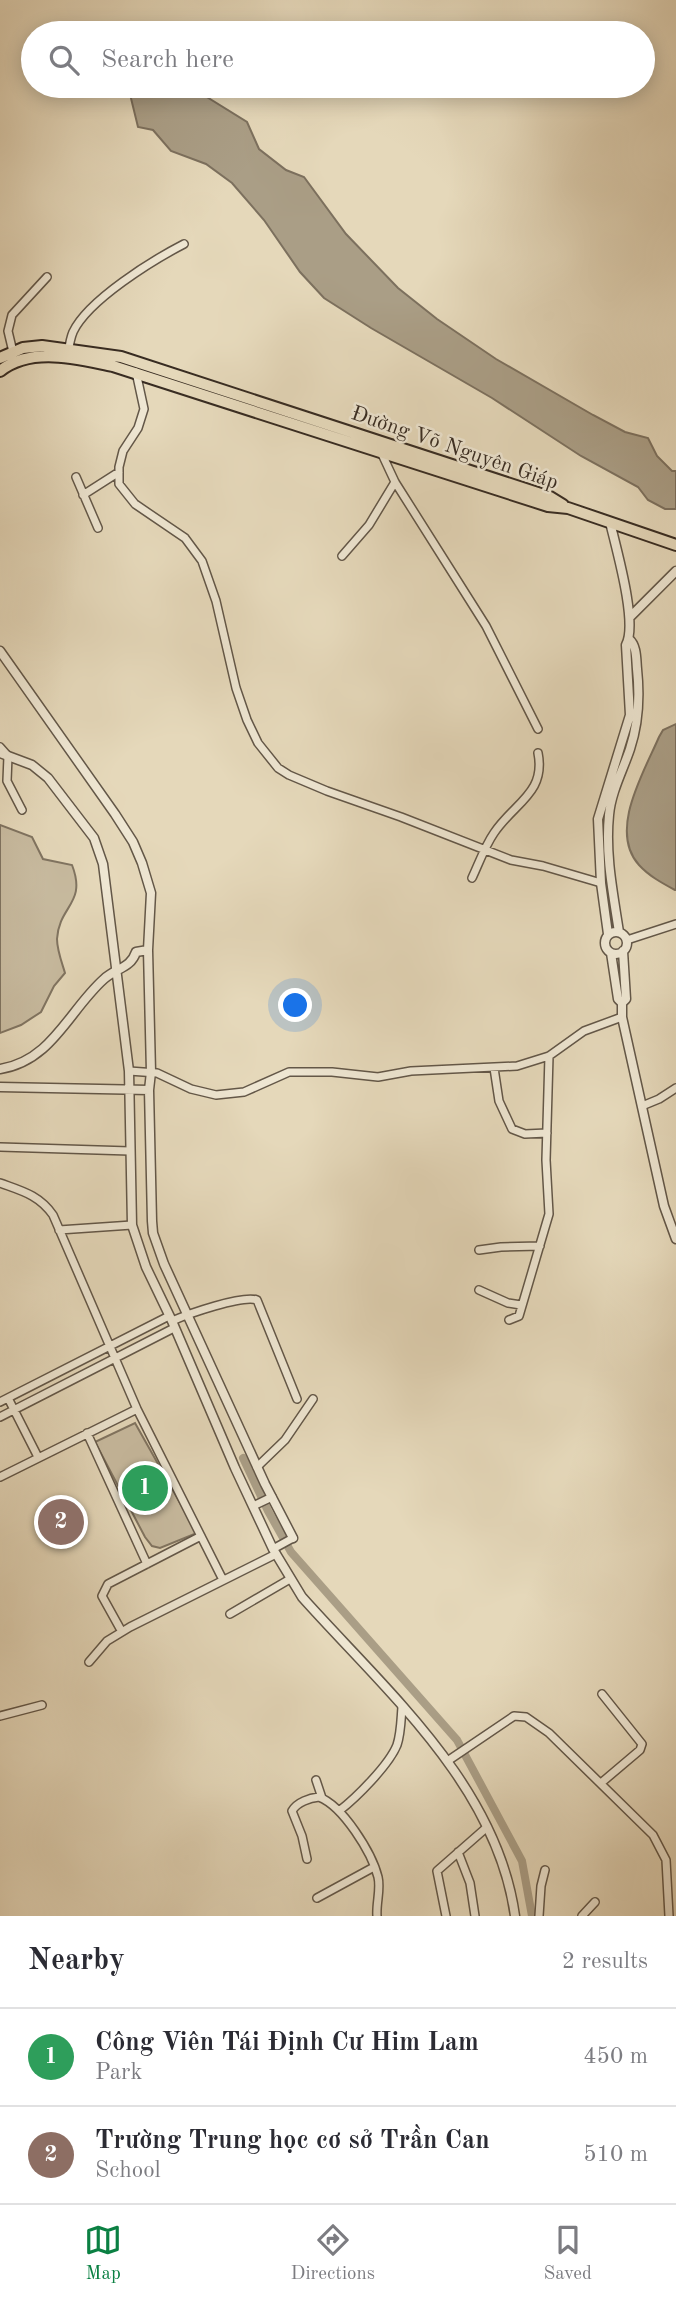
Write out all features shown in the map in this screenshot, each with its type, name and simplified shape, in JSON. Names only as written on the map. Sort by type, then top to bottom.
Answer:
[{"type":"highway","name":"Đường Võ Nguyên Giáp","points":[[0,358],[42,345],[113,366],[135,367],[548,506],[568,508],[676,545]]},
{"type":"highway","name":"Đường Võ Nguyên Giáp","points":[[0,370],[16,361],[34,356],[68,353]]},
{"type":"street","points":[[68,353],[73,332],[93,307],[153,260],[184,244]]},
{"type":"street","points":[[13,352],[8,331],[12,315],[47,277]]},
{"type":"street","points":[[135,367],[144,409],[138,428],[123,452],[119,484],[129,499],[185,538],[202,561],[247,720],[258,743],[278,768],[327,791],[510,860],[543,866],[601,883]]},
{"type":"street","points":[[389,451],[395,482],[486,626],[538,729]]},
{"type":"street","points":[[83,495],[119,472]]},
{"type":"street","points":[[76,477],[97,528]]},
{"type":"street","points":[[342,556],[369,525],[395,482]]},
{"type":"street","points":[[610,522],[630,617],[629,639],[626,645],[630,715],[598,819],[601,883],[608,934],[604,944],[611,953],[618,999],[622,1003]]},
{"type":"street","points":[[630,617],[675,576]]},
{"type":"street","points":[[627,940],[620,932],[608,858],[608,836],[612,800],[638,719],[637,664],[634,644],[629,639]]},
{"type":"street","points":[[0,652],[133,842],[151,893],[149,1090],[153,1233],[164,1264],[257,1467],[267,1500],[288,1540],[274,1552],[107,1641],[89,1662]]},
{"type":"street","points":[[0,747],[4,755],[7,781],[22,810]]},
{"type":"street","points":[[472,878],[496,830],[536,784],[540,772],[538,753]]},
{"type":"street","points":[[4,755],[32,765],[48,778],[94,838],[103,864],[129,1070],[132,1225],[146,1267],[274,1552],[290,1579],[317,1614],[449,1760],[486,1828],[506,1877],[514,1916]]},
{"type":"street","points":[[627,940],[676,924]]},
{"type":"street","points":[[608,934],[620,932]]},
{"type":"street","points":[[627,940],[623,951],[626,999],[622,1003],[622,1017],[668,1220],[676,1239]]},
{"type":"street","points":[[0,1069],[28,1061],[49,1043],[96,986],[117,970],[131,964],[136,952],[149,950]]},
{"type":"street","points":[[611,953],[623,951]]},
{"type":"street","points":[[129,1070],[164,1075],[191,1089],[216,1095],[244,1092],[289,1072],[332,1072],[379,1077],[411,1071],[517,1066],[549,1056],[584,1031],[622,1017]]},
{"type":"street","points":[[509,1320],[519,1316],[549,1214],[549,1056]]},
{"type":"street","points":[[494,1068],[499,1101],[512,1129],[525,1134],[547,1133]]},
{"type":"street","points":[[0,1087],[149,1090]]},
{"type":"street","points":[[642,1106],[659,1099],[676,1087]]},
{"type":"street","points":[[0,1147],[130,1151]]},
{"type":"street","points":[[0,1183],[35,1196],[45,1203],[137,1409],[223,1580]]},
{"type":"street","points":[[59,1230],[132,1225]]},
{"type":"street","points":[[479,1250],[540,1246]]},
{"type":"street","points":[[479,1290],[508,1303],[521,1305]]},
{"type":"street","points":[[0,1417],[115,1359],[187,1314],[246,1298],[257,1300],[297,1399]]},
{"type":"street","points":[[0,1402],[110,1347],[172,1322]]},
{"type":"street","points":[[8,1398],[38,1457]]},
{"type":"street","points":[[257,1467],[285,1440],[313,1399]]},
{"type":"street","points":[[0,1477],[137,1409]]},
{"type":"street","points":[[87,1433],[147,1564]]},
{"type":"street","points":[[253,1506],[267,1500]]},
{"type":"street","points":[[122,1632],[102,1595],[103,1590],[108,1584],[201,1535]]},
{"type":"street","points":[[230,1614],[290,1579]]},
{"type":"street","points":[[601,1783],[642,1746],[602,1694]]},
{"type":"street","points":[[0,1716],[42,1705]]},
{"type":"street","points":[[339,1811],[356,1797],[393,1754],[398,1741],[402,1707]]},
{"type":"street","points":[[449,1760],[502,1722],[522,1715],[548,1734],[601,1783],[657,1840],[666,1860],[672,1904],[669,1916]]},
{"type":"street","points":[[316,1780],[322,1798],[339,1811],[354,1830],[374,1867],[379,1882],[377,1916]]},
{"type":"street","points":[[307,1859],[292,1811],[305,1801],[322,1798]]},
{"type":"street","points":[[446,1916],[437,1872],[486,1828]]},
{"type":"street","points":[[458,1852],[470,1883],[475,1916]]},
{"type":"street","points":[[317,1898],[374,1867]]},
{"type":"street","points":[[538,1916],[545,1870]]},
{"type":"street","points":[[582,1916],[594,1902]]},
{"type":"shaded area","points":[[131,98],[208,98],[247,122],[259,149],[286,170],[304,177],[346,234],[398,288],[437,319],[496,359],[593,415],[625,432],[648,438],[657,456],[672,471],[676,471],[676,509],[665,509],[648,500],[638,487],[581,456],[492,398],[324,298],[300,272],[264,220],[232,183],[206,164],[171,151],[153,130],[138,127]]},
{"type":"shaded area","points":[[676,724],[675,890],[651,876],[639,865],[630,851],[627,836],[632,801],[645,767],[663,730]]},
{"type":"shaded area","points":[[0,825],[32,837],[43,859],[72,865],[76,888],[62,919],[57,939],[65,973],[54,986],[41,1012],[21,1025],[0,1033]]},
{"type":"shaded area","points":[[135,1423],[197,1533],[160,1548],[152,1546],[145,1537],[95,1442]]},
{"type":"waterway","points":[[243,1458],[291,1552],[457,1740],[522,1861],[532,1916]]},
{"type":"place","name":"Công Viên Tái Định Cư Him Lam","points":[[145,1488]]},
{"type":"place","name":"Trường Trung học cơ sở Trần Can","points":[[61,1522]]}]
